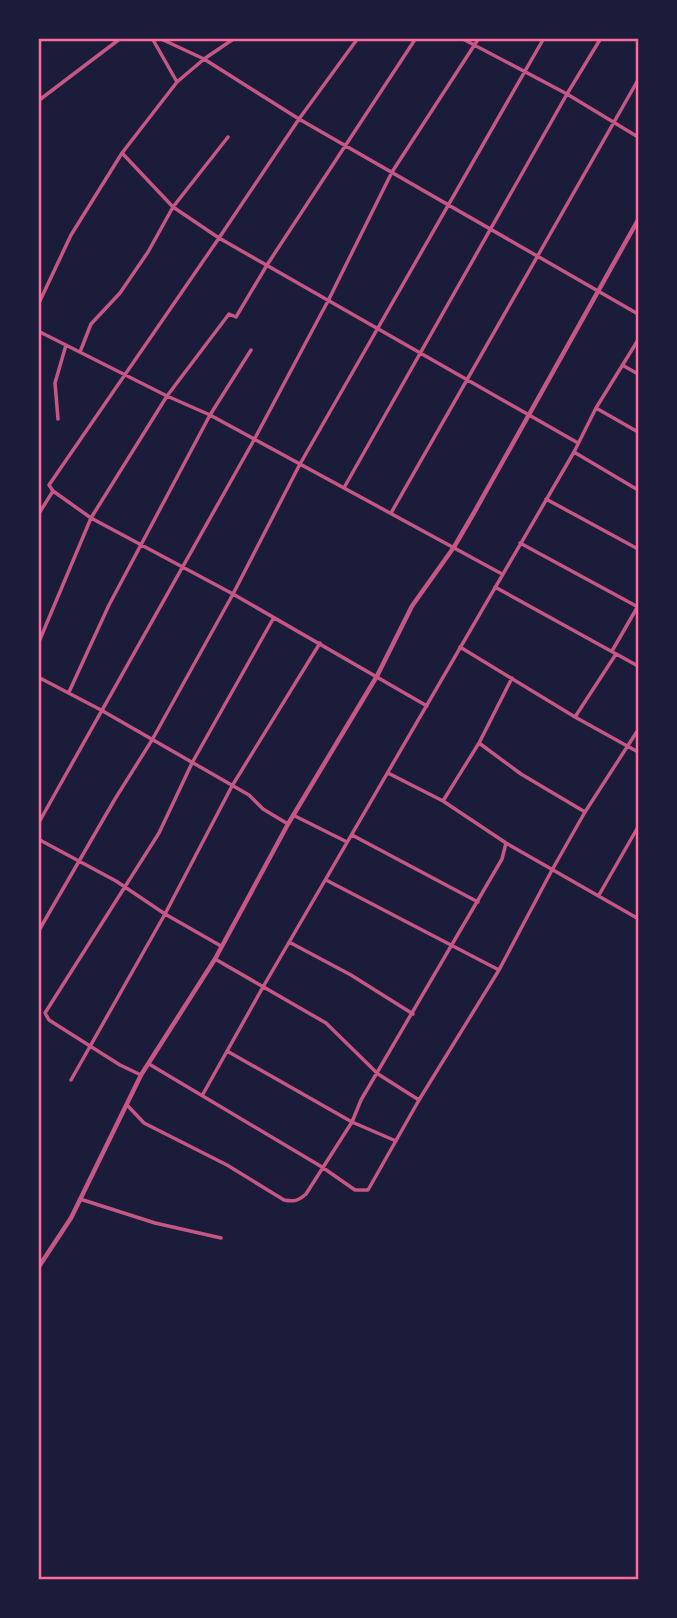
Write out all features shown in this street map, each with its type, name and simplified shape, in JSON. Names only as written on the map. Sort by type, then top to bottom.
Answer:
[{"type":"street","points":[[38,101],[121,38]]},
{"type":"street","points":[[152,38],[177,82]]},
{"type":"street","points":[[159,38],[204,59],[299,119],[639,314]]},
{"type":"street","points":[[38,305],[71,235],[122,153],[177,82],[234,38]]},
{"type":"street","points":[[358,38],[299,119],[49,485],[53,491],[91,518],[233,594],[427,706]]},
{"type":"street","points":[[38,644],[91,518],[167,396],[229,314],[236,317],[344,145],[416,38]]},
{"type":"street","points":[[461,38],[567,94],[639,137]]},
{"type":"street","points":[[38,824],[254,440],[393,172],[479,38]]},
{"type":"street","points":[[38,932],[152,740],[233,594],[300,464],[544,38]]},
{"type":"street","points":[[345,486],[601,38]]},
{"type":"street","points":[[391,513],[639,80]]},
{"type":"street","points":[[80,352],[91,324],[120,293],[148,252],[173,207],[228,137]]},
{"type":"street","points":[[122,153],[173,207],[219,239],[579,443]]},
{"type":"street","points":[[38,1268],[71,1218],[141,1075],[215,959],[293,815],[377,676],[412,607],[454,547],[639,220]]},
{"type":"street","points":[[38,331],[210,415],[345,486],[502,574]]},
{"type":"street","points":[[202,1094],[574,452],[596,408],[639,340]]},
{"type":"street","points":[[58,419],[55,383],[66,345]]},
{"type":"street","points":[[69,692],[109,605],[210,415],[251,350]]},
{"type":"street","points":[[624,366],[639,374]]},
{"type":"street","points":[[596,408],[639,432]]},
{"type":"street","points":[[574,452],[639,490]]},
{"type":"street","points":[[38,515],[53,491]]},
{"type":"street","points":[[546,499],[639,549]]},
{"type":"street","points":[[520,543],[638,606],[575,717]]},
{"type":"street","points":[[495,587],[639,666]]},
{"type":"street","points":[[141,1075],[49,1020],[45,1013],[159,832],[192,763],[273,619]]},
{"type":"street","points":[[71,1080],[165,914],[232,786],[320,643]]},
{"type":"street","points":[[460,647],[575,717],[639,752]]},
{"type":"street","points":[[38,677],[249,795],[263,809],[288,824]]},
{"type":"street","points":[[443,801],[479,743],[512,678]]},
{"type":"street","points":[[149,1063],[323,1167],[355,1190],[368,1190],[419,1100],[499,970],[585,812],[639,730]]},
{"type":"street","points":[[479,743],[521,774],[585,812]]},
{"type":"street","points":[[388,773],[443,801],[552,870],[637,918],[639,915]]},
{"type":"street","points":[[293,815],[347,842]]},
{"type":"street","points":[[599,895],[639,827]]},
{"type":"street","points":[[352,835],[478,902]]},
{"type":"street","points":[[38,839],[221,946]]},
{"type":"street","points":[[127,1105],[144,1123],[227,1166],[284,1200],[299,1200],[306,1194],[352,1122],[361,1100],[502,859],[506,843]]},
{"type":"street","points":[[326,880],[499,970]]},
{"type":"street","points":[[289,942],[351,975],[413,1014]]},
{"type":"street","points":[[215,959],[326,1023],[378,1073],[419,1100]]},
{"type":"street","points":[[227,1051],[352,1122],[396,1141]]},
{"type":"street","points":[[80,1199],[155,1223],[221,1238]]}]
